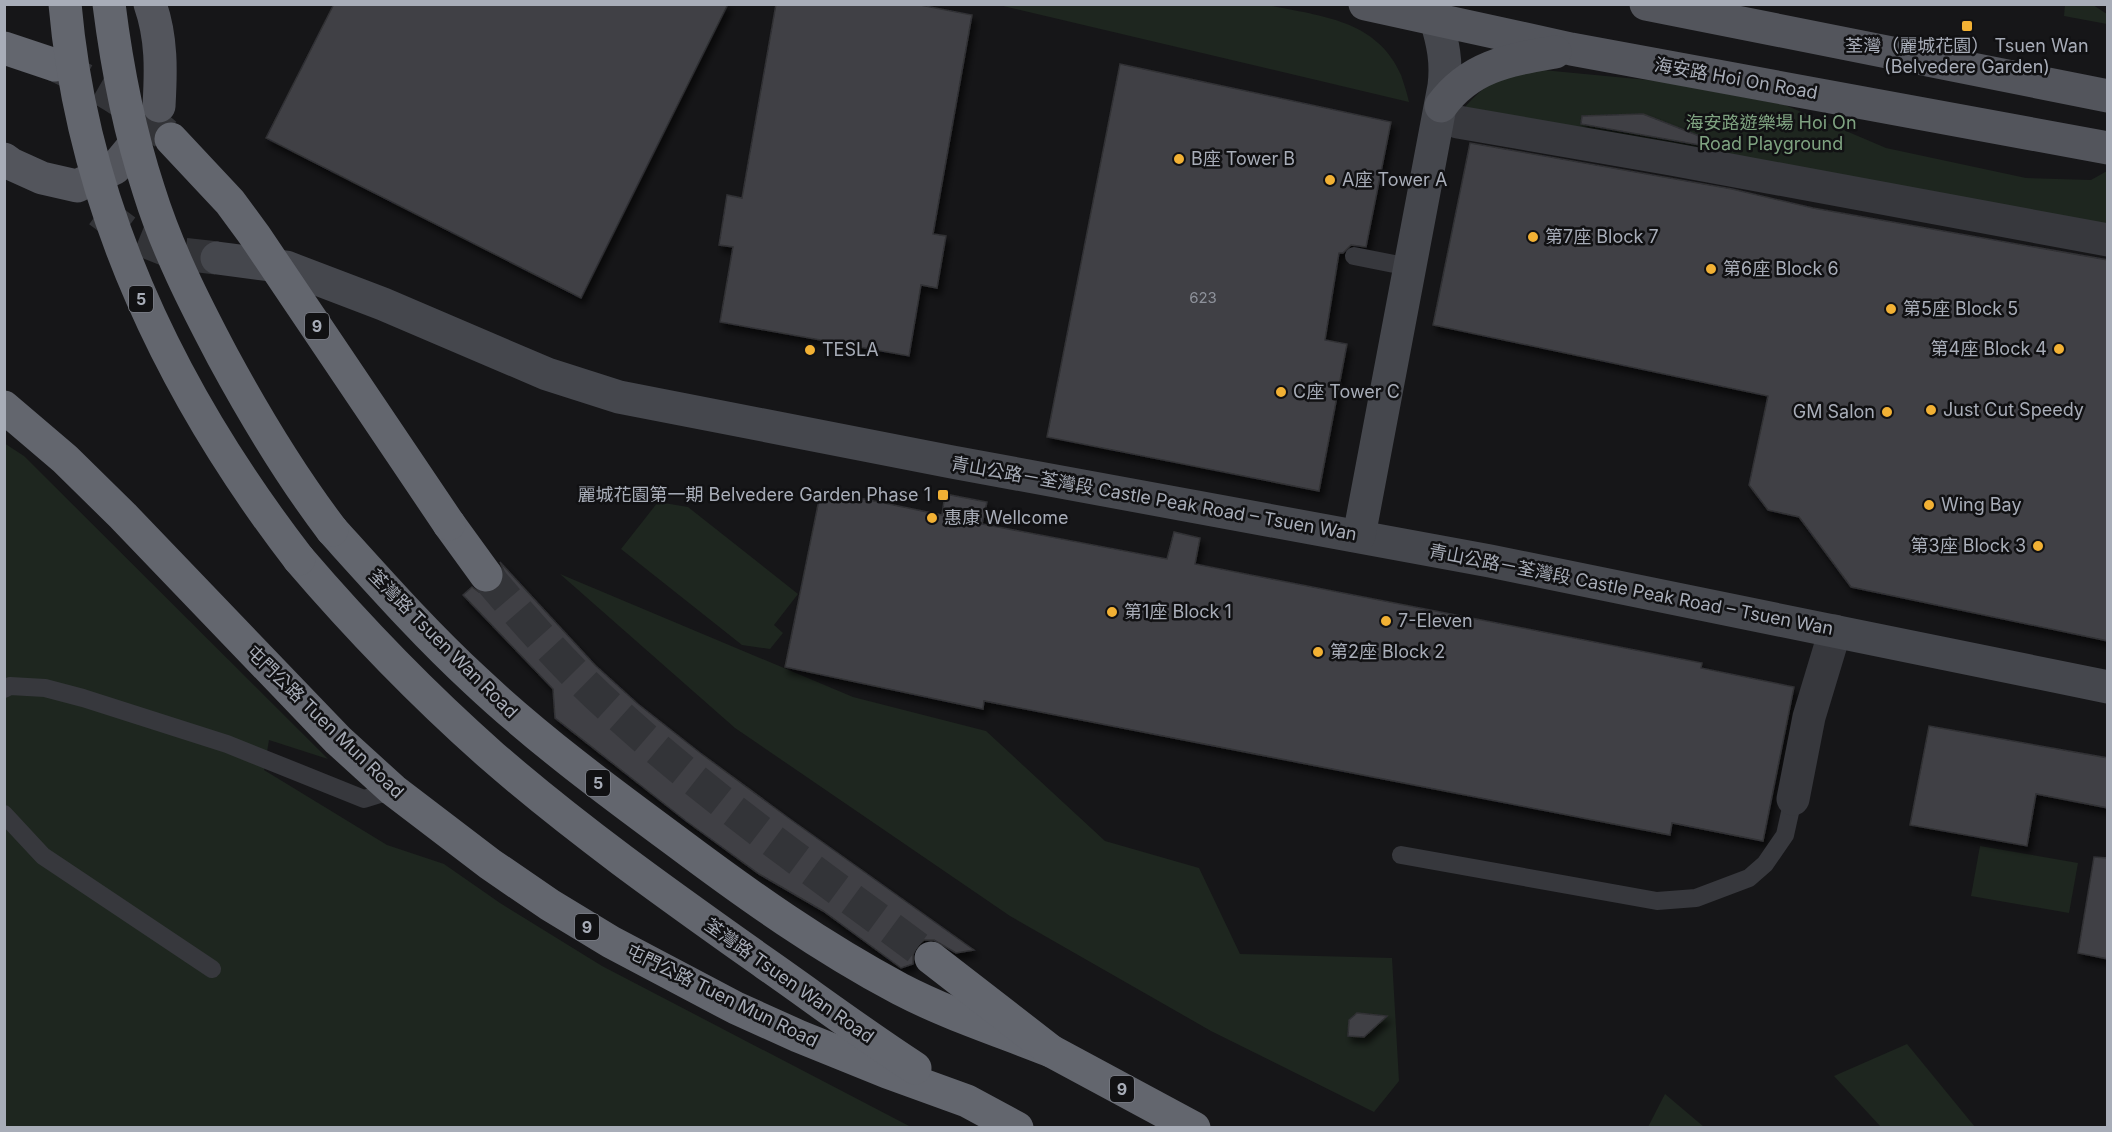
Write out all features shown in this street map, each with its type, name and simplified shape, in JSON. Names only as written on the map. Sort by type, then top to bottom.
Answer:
[{"type":"highway","name":"荃灣路 Tsuen Wan Road","points":[[65,4],[72,62],[91,148],[112,222],[138,292],[176,369],[210,428],[269,520],[299,559],[381,651],[494,757],[596,839],[706,922],[887,1050],[967,1101]]},
{"type":"highway","name":"荃灣路 Tsuen Wan Road","points":[[109,4],[117,62],[137,152],[160,224],[178,268],[246,398],[295,479],[332,530],[429,635],[520,720],[623,804],[736,886],[801,932],[901,990],[939,1008],[1051,1051]]},
{"type":"highway","points":[[4,48],[54,66]]},
{"type":"highway","name":"9","points":[[171,139],[230,202],[255,236],[449,524],[486,575]]},
{"type":"highway","name":"屯門公路 Tuen Mun Road","points":[[4,407],[65,459],[123,516],[300,702],[393,790],[490,864],[550,905],[674,976],[798,1036],[967,1101],[1017,1128]]},
{"type":"highway","name":"9","points":[[931,958],[1051,1051],[1194,1128]]},
{"type":"main road","points":[[150,4],[156,23],[161,55],[159,106]]},
{"type":"main road","name":"海安路 Hoi On Road","points":[[1365,4],[1430,12],[1571,49],[2108,148]]},
{"type":"main road","points":[[1646,4],[2108,96]]},
{"type":"main road","points":[[1449,114],[1450,93],[1462,83],[1506,60],[1571,49]]},
{"type":"main road","points":[[7,162],[42,178],[77,186],[115,168],[134,145]]},
{"type":"street","points":[[1359,536],[1409,267],[1449,114],[1443,45],[1430,12]]},
{"type":"street","points":[[1449,114],[1650,155],[2108,240]]},
{"type":"street","name":"青山公路－荃灣段 Castle Peak Road – Tsuen Wan","points":[[217,258],[286,267],[383,304],[547,374],[619,397],[944,461],[1359,536],[2108,687]]},
{"type":"street","points":[[1793,799],[1809,717],[1835,631]]},
{"type":"lane","points":[[1354,256],[1409,267]]},
{"type":"lane","points":[[4,689],[10,686],[45,688],[83,698],[227,744],[364,799],[393,790]]},
{"type":"lane","points":[[1401,855],[1658,901],[1696,898],[1749,878],[1765,864],[1785,834],[1793,799]]},
{"type":"lane","points":[[4,814],[43,856],[212,969]]},
{"type":"green space","points":[[999,5],[1268,5],[1326,17],[1362,31],[1390,56],[1401,75],[1409,102]]},
{"type":"green space","points":[[2065,5],[2093,5],[2107,14],[2107,24],[2064,16]]},
{"type":"green space","name":"海安路遊樂場 Hoi On Road Playground","points":[[1532,69],[1658,81],[1785,105],[1886,148],[2026,178],[2091,180],[2107,171],[2107,227],[1465,107],[1481,91],[1495,82]]},
{"type":"green space","points":[[4,443],[24,456],[328,759],[269,740],[264,770],[387,845],[444,864],[500,903],[602,966],[911,1127],[5,1127]]},
{"type":"green space","points":[[658,502],[688,507],[798,594],[774,625],[783,633],[770,649],[742,645],[621,549]]},
{"type":"green space","points":[[560,574],[853,697],[986,731],[1105,841],[1199,868],[1240,954],[1392,958],[1399,1081],[1374,1112],[1211,1031],[1010,916],[735,728]]},
{"type":"green space","points":[[1980,846],[2078,863],[2069,913],[1971,896]]},
{"type":"green space","points":[[1907,1044],[1975,1127],[1881,1127],[1834,1076]]},
{"type":"green space","points":[[1665,1094],[1704,1127],[1648,1127]]},
{"type":"building","points":[[334,4],[728,4],[581,298],[266,138]]},
{"type":"building","points":[[776,4],[915,4],[972,15],[933,234],[946,236],[937,288],[921,285],[909,356],[720,322],[733,247],[719,245],[727,195],[742,198]]},
{"type":"building","points":[[1120,64],[1391,122],[1366,247],[1351,245],[1343,253],[1339,253],[1325,340],[1347,344],[1319,491],[1047,437]]},
{"type":"building","points":[[1643,114],[1707,139],[1705,146],[1581,124],[1582,116]]},
{"type":"building","points":[[1470,143],[1732,189],[1813,208],[2108,260],[2108,641],[1851,587],[1799,517],[1768,510],[1749,485],[1768,396],[1433,325]]},
{"type":"building","points":[[821,490],[942,515],[945,494],[987,502],[982,524],[1167,559],[1174,532],[1200,538],[1195,564],[1702,663],[1701,668],[1794,687],[1763,841],[1672,823],[1670,835],[984,701],[983,709],[785,667]]},
{"type":"building","points":[[500,562],[595,665],[638,704],[790,819],[974,950],[956,953],[934,940],[924,940],[916,947],[913,964],[901,968],[823,911],[759,874],[686,821],[555,718],[553,689],[463,595],[472,587],[487,594],[497,590],[505,574]]},
{"type":"building","points":[[1929,726],[2108,758],[2108,808],[2036,794],[2027,846],[1910,825]]},
{"type":"building","points":[[2094,857],[2108,858],[2108,959],[2078,953]]},
{"type":"building","points":[[1357,1013],[1387,1016],[1364,1037],[1348,1036],[1349,1020]]},
{"type":"tunnel","points":[[55,65],[116,98],[171,139]]},
{"type":"tunnel","points":[[99,211],[134,237],[174,253],[217,258]]},
{"type":"tunnel","points":[[486,575],[564,662],[652,744],[770,838],[931,958]]},
{"type":"place","name":"荃灣（麗城花園） Tsuen Wan (Belvedere Garden)","points":[[1967,26]]},
{"type":"place","name":"B座 Tower B","points":[[1179,159]]},
{"type":"place","name":"A座 Tower A","points":[[1330,180]]},
{"type":"place","name":"第7座 Block 7","points":[[1533,237]]},
{"type":"place","name":"第6座 Block 6","points":[[1711,269]]},
{"type":"place","name":"第5座 Block 5","points":[[1891,309]]},
{"type":"place","name":"第4座 Block 4","points":[[2059,349]]},
{"type":"place","name":"TESLA","points":[[810,350]]},
{"type":"place","name":"C座 Tower C","points":[[1281,392]]},
{"type":"place","name":"Just Cut Speedy","points":[[1931,410]]},
{"type":"place","name":"GM Salon","points":[[1887,412]]},
{"type":"place","name":"麗城花園第一期 Belvedere Garden Phase 1","points":[[943,495]]},
{"type":"place","name":"Wing Bay","points":[[1929,505]]},
{"type":"place","name":"惠康 Wellcome","points":[[932,518]]},
{"type":"place","name":"第3座 Block 3","points":[[2038,546]]},
{"type":"place","name":"第1座 Block 1","points":[[1112,612]]},
{"type":"place","name":"7-Eleven","points":[[1386,621]]},
{"type":"place","name":"第2座 Block 2","points":[[1318,652]]}]
